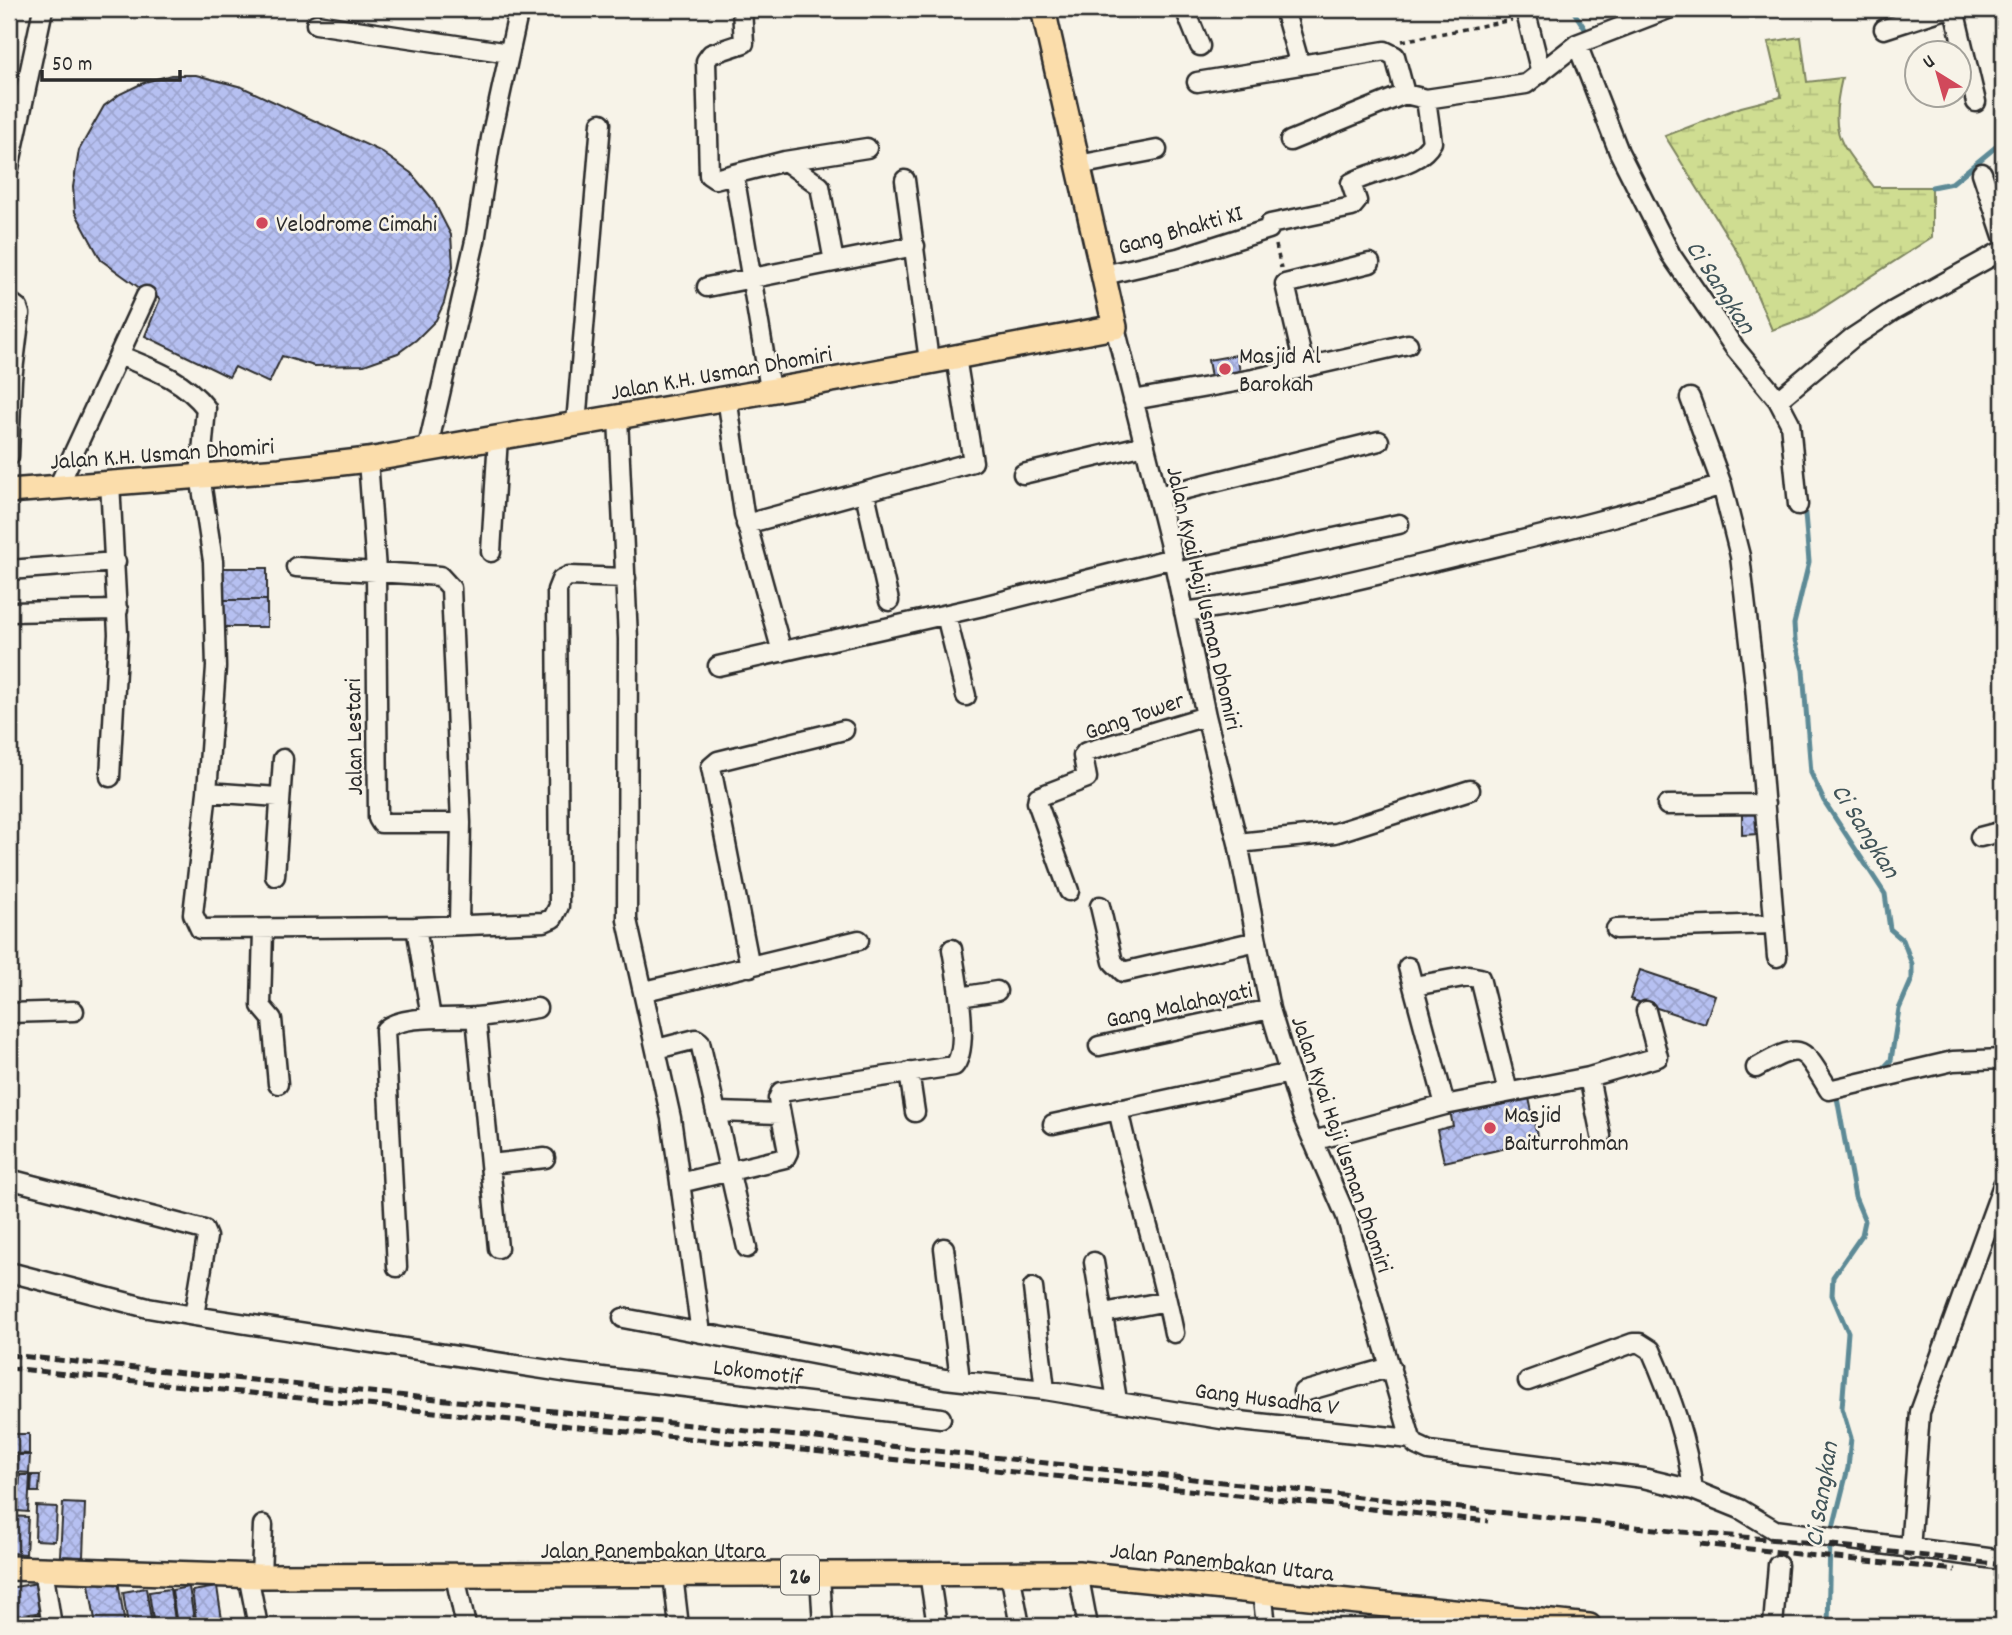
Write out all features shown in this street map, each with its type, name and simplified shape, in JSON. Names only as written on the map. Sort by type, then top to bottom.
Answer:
[{"type":"main road","points":[[1043,9],[1115,327]]},
{"type":"main road","name":"Jalan K.H. Usman Dhomiri","points":[[9,491],[280,470],[368,460],[1115,327]]},
{"type":"main road","name":"Jalan Panembakan Utara","points":[[9,1568],[255,1575],[455,1576],[1078,1573],[1262,1590],[1578,1626]]},
{"type":"street","points":[[9,168],[43,9]]},
{"type":"street","points":[[427,451],[475,241],[491,138],[519,9]]},
{"type":"street","points":[[742,9],[743,44],[711,54],[706,61],[710,176],[715,179],[785,161],[867,148]]},
{"type":"street","points":[[1185,9],[1200,46]]},
{"type":"street","points":[[1284,9],[1299,62]]},
{"type":"street","points":[[1290,141],[1405,94],[1426,99],[1526,84],[1586,40],[1668,9]]},
{"type":"street","points":[[1884,29],[1947,9]]},
{"type":"street","points":[[1954,9],[1976,102]]},
{"type":"street","points":[[1526,13],[1541,72]]},
{"type":"street","points":[[316,24],[509,53]]},
{"type":"street","points":[[1586,40],[1619,152],[1671,255],[1734,347],[1781,397],[1790,423],[1798,505]]},
{"type":"street","points":[[1196,82],[1299,62],[1388,51],[1395,57],[1405,94]]},
{"type":"street","name":"Gang Bhakti XI","points":[[1104,275],[1178,258],[1269,229],[1270,224],[1286,219],[1352,207],[1357,201],[1352,183],[1354,181],[1423,153],[1432,142],[1426,99]]},
{"type":"street","points":[[576,424],[601,123]]},
{"type":"street","points":[[1078,165],[1157,150]]},
{"type":"street","points":[[785,161],[820,186],[834,262]]},
{"type":"street","points":[[1982,173],[2003,236]]},
{"type":"street","points":[[734,174],[770,389]]},
{"type":"street","points":[[905,180],[929,361]]},
{"type":"street","points":[[707,287],[915,246]]},
{"type":"street","points":[[1781,397],[1862,331],[2003,250]]},
{"type":"street","points":[[1304,366],[1285,284],[1370,263]]},
{"type":"street","points":[[58,487],[146,296]]},
{"type":"street","points":[[9,301],[18,308],[20,314],[12,379],[9,456]]},
{"type":"street","name":"Jalan Kyai Haji Usman Dhomiri","points":[[1115,327],[1158,496],[1206,716],[1238,843],[1270,1009],[1313,1141],[1346,1216],[1411,1440]]},
{"type":"street","points":[[1133,400],[1253,379],[1408,344]]},
{"type":"street","points":[[119,355],[168,375],[193,392],[206,408],[200,475],[213,561],[216,667],[194,921],[204,931],[416,927],[544,922],[553,918],[559,906],[557,590],[561,580],[569,576],[626,578]]},
{"type":"street","points":[[746,524],[973,462],[956,356]]},
{"type":"street","points":[[727,397],[746,524],[782,652]]},
{"type":"street","points":[[1690,398],[1722,485],[1740,556],[1765,804],[1777,957]]},
{"type":"street","points":[[618,417],[626,578],[629,738],[627,920],[657,1049],[701,1333]]},
{"type":"street","points":[[491,552],[498,438]]},
{"type":"street","points":[[1158,496],[1379,441]]},
{"type":"street","points":[[1023,474],[1145,445]]},
{"type":"street","points":[[368,460],[376,570]]},
{"type":"street","points":[[110,482],[118,610],[110,777]]},
{"type":"street","points":[[1184,612],[1252,603],[1363,579],[1624,514],[1722,485]]},
{"type":"street","points":[[865,493],[889,601]]},
{"type":"street","points":[[718,666],[1174,565],[1399,524]]},
{"type":"street","points":[[9,570],[116,562]]},
{"type":"street","points":[[296,567],[440,576],[451,588],[461,824],[458,924]]},
{"type":"street","name":"Jalan Lestari","points":[[376,570],[379,818],[382,823],[461,824]]},
{"type":"street","points":[[9,612],[118,610]]},
{"type":"street","points":[[946,615],[966,696]]},
{"type":"street","name":"Gang Tower","points":[[1069,891],[1037,802],[1038,797],[1087,778],[1083,756],[1086,752],[1206,716]]},
{"type":"street","points":[[750,967],[711,766],[718,761],[844,730]]},
{"type":"street","points":[[275,876],[278,797],[283,759]]},
{"type":"street","points":[[1238,843],[1335,833],[1470,790]]},
{"type":"street","points":[[207,792],[278,797]]},
{"type":"street","points":[[1667,805],[1765,804]]},
{"type":"street","points":[[1980,837],[2003,831]]},
{"type":"street","points":[[1100,906],[1113,962],[1123,972],[1257,941]]},
{"type":"street","points":[[1616,929],[1773,924]]},
{"type":"street","points":[[416,927],[430,1018]]},
{"type":"street","points":[[263,930],[261,1006],[272,1019],[278,1084]]},
{"type":"street","points":[[645,991],[859,940]]},
{"type":"street","points":[[680,1184],[787,1156],[778,1099],[781,1092],[954,1066],[960,1056],[960,997],[952,949]]},
{"type":"street","points":[[1408,967],[1445,1105]]},
{"type":"street","points":[[1414,986],[1468,976],[1480,978],[1508,1092]]},
{"type":"street","points":[[960,997],[998,991]]},
{"type":"street","points":[[397,1267],[385,1030],[393,1025],[430,1018],[476,1017],[537,1008]]},
{"type":"street","name":"Gang Malahayati","points":[[1099,1046],[1270,1009]]},
{"type":"street","points":[[9,1013],[74,1011]]},
{"type":"street","points":[[1313,1141],[1445,1105],[1589,1077],[1658,1057],[1646,1011]]},
{"type":"street","points":[[476,1017],[498,1248]]},
{"type":"street","points":[[657,1049],[695,1039],[700,1042],[747,1248]]},
{"type":"street","points":[[1756,1068],[1785,1051],[1797,1050],[1809,1058],[1837,1088],[1953,1060],[2003,1059]]},
{"type":"street","points":[[909,1072],[915,1112]]},
{"type":"street","points":[[1053,1124],[1290,1073]]},
{"type":"street","points":[[1589,1077],[1601,1136]]},
{"type":"street","points":[[1118,1109],[1133,1182],[1174,1333]]},
{"type":"street","points":[[718,1112],[780,1114]]},
{"type":"street","points":[[490,1164],[545,1158]]},
{"type":"street","points":[[9,1179],[204,1230],[207,1237],[194,1316]]},
{"type":"street","points":[[1910,1550],[1920,1412],[2003,1185]]},
{"type":"street","points":[[944,1248],[952,1380]]},
{"type":"street","points":[[1094,1262],[1117,1400]]},
{"type":"street","name":"Lokomotif","points":[[9,1272],[136,1305],[194,1316],[569,1373],[941,1418]]},
{"type":"street","points":[[1033,1288],[1045,1390]]},
{"type":"street","points":[[1104,1313],[1167,1301]]},
{"type":"street","name":"Gang Husadha V","points":[[623,1318],[952,1380],[1117,1400],[1222,1419],[1411,1440]]},
{"type":"street","points":[[1528,1381],[1633,1343],[1645,1345],[1651,1350],[1675,1407],[1689,1458],[1693,1490]]},
{"type":"street","points":[[1304,1392],[1391,1367]]},
{"type":"street","points":[[1411,1440],[1429,1451],[1643,1478],[1693,1490],[1740,1509],[1775,1530],[1910,1550],[2003,1560]]},
{"type":"street","points":[[258,1626],[255,1575],[263,1525]]},
{"type":"street","points":[[1773,1626],[1778,1565]]},
{"type":"street","points":[[43,1569],[52,1626]]},
{"type":"street","points":[[929,1573],[937,1626]]},
{"type":"street","points":[[1010,1573],[1020,1626]]},
{"type":"street","points":[[1078,1573],[1088,1626]]},
{"type":"street","points":[[673,1575],[679,1626]]},
{"type":"street","points":[[820,1575],[823,1626]]},
{"type":"street","points":[[455,1576],[466,1626]]},
{"type":"street","points":[[1262,1590],[1266,1626]]},
{"type":"path","points":[[1388,51],[1399,42],[1526,13]]},
{"type":"path","points":[[1269,229],[1275,242],[1285,284]]},
{"type":"green space","points":[[1801,37],[1807,82],[1842,78],[1836,113],[1840,138],[1874,187],[1932,187],[1932,237],[1810,316],[1772,330],[1741,258],[1665,136],[1741,107],[1781,97],[1768,42]]},
{"type":"building","name":"Velodrome Cimahi","points":[[171,75],[196,75],[242,87],[380,151],[411,173],[432,198],[451,235],[453,266],[444,303],[436,320],[416,340],[398,353],[364,365],[314,366],[282,356],[269,383],[235,367],[229,377],[145,336],[160,299],[141,289],[101,260],[75,212],[73,187],[79,150],[104,106],[120,94],[145,82]]},
{"type":"building","name":"Masjid Al Barokah","points":[[1237,355],[1241,378],[1212,383],[1208,360]]},
{"type":"building","points":[[221,568],[267,568],[267,600],[221,600]]},
{"type":"building","points":[[221,600],[267,600],[267,627],[221,627]]},
{"type":"building","points":[[1742,811],[1759,811],[1759,834],[1742,835]]},
{"type":"building","points":[[1640,970],[1715,995],[1705,1024],[1630,999]]},
{"type":"building","name":"Masjid Baiturrohman","points":[[1528,1093],[1538,1141],[1444,1162],[1437,1130],[1453,1126],[1450,1111]]},
{"type":"building","points":[[9,1434],[29,1434],[29,1454],[9,1453]]},
{"type":"building","points":[[9,1454],[13,1455],[12,1490],[9,1490]]},
{"type":"building","points":[[17,1455],[30,1455],[29,1473],[16,1472]]},
{"type":"building","points":[[20,1475],[30,1475],[28,1512],[18,1511]]},
{"type":"building","points":[[32,1475],[40,1475],[39,1492],[31,1492]]},
{"type":"building","points":[[9,1492],[18,1492],[17,1513],[9,1513]]},
{"type":"building","points":[[63,1503],[85,1504],[83,1557],[60,1556]]},
{"type":"building","points":[[36,1506],[57,1507],[55,1541],[35,1540]]},
{"type":"building","points":[[9,1516],[28,1517],[26,1554],[9,1553]]},
{"type":"building","points":[[118,1580],[125,1626],[96,1626],[89,1584]]},
{"type":"building","points":[[37,1583],[42,1612],[11,1617],[9,1588]]},
{"type":"building","points":[[189,1587],[195,1626],[177,1626],[172,1590]]},
{"type":"building","points":[[217,1587],[223,1626],[197,1626],[192,1591]]},
{"type":"building","points":[[146,1588],[152,1626],[128,1626],[123,1592]]},
{"type":"building","points":[[170,1589],[176,1626],[154,1626],[149,1592]]},
{"type":"building","points":[[42,1614],[44,1626],[16,1626],[15,1619]]},
{"type":"waterway","name":"Ci Sangkan","points":[[1572,9],[1587,32],[1590,57]]},
{"type":"waterway","points":[[1932,187],[1952,183],[2003,141]]},
{"type":"waterway","name":"Ci Sangkan","points":[[1804,502],[1809,562],[1794,624],[1803,670],[1811,773],[1824,801],[1885,894],[1890,929],[1903,940],[1912,964],[1912,979],[1899,1009],[1891,1060],[1881,1071]]},
{"type":"waterway","name":"Ci Sangkan","points":[[1828,1626],[1830,1540],[1848,1468],[1851,1438],[1842,1408],[1848,1332],[1832,1295],[1833,1277],[1862,1235],[1865,1221],[1855,1197],[1836,1092]]},
{"type":"railway","points":[[9,1355],[807,1437],[1682,1532],[1815,1543],[2003,1565]]},
{"type":"railway","points":[[9,1368],[1488,1521]]},
{"type":"railway","points":[[1700,1544],[1955,1570]]},
{"type":"place","name":"Velodrome Cimahi","points":[[262,223]]},
{"type":"place","name":"Masjid Al Barokah","points":[[1225,369]]},
{"type":"place","name":"Masjid Baiturrohman","points":[[1490,1128]]}]
